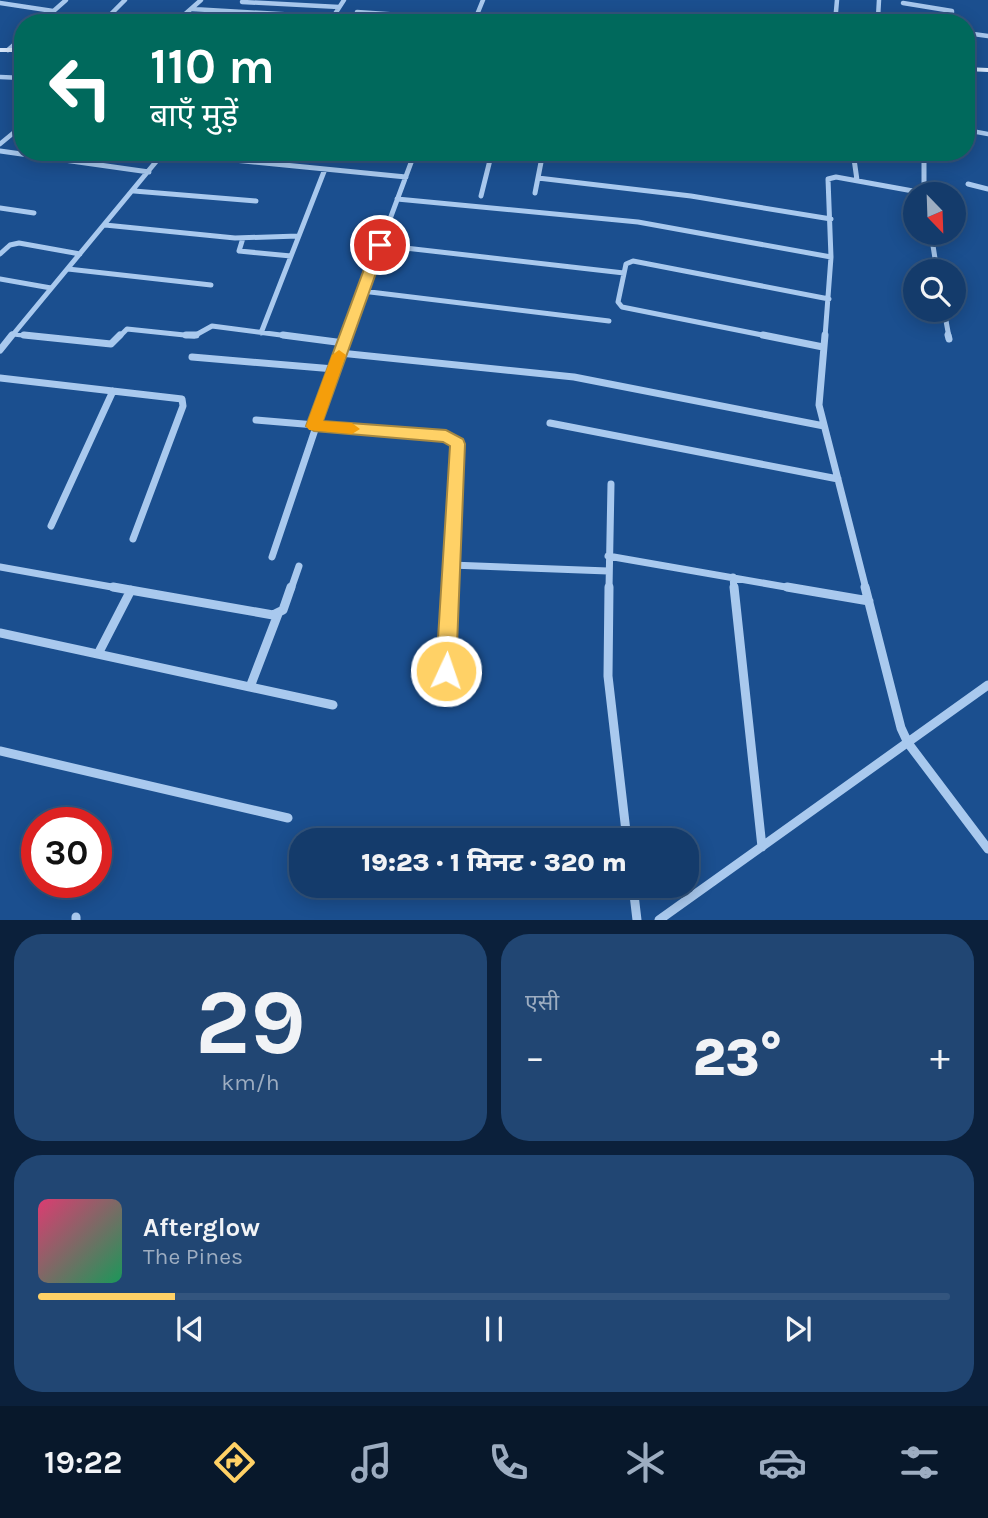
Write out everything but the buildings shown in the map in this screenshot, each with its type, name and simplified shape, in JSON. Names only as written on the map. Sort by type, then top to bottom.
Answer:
[{"type":"street","points":[[50,14],[66,0]]},
{"type":"street","points":[[111,14],[125,0]]},
{"type":"street","points":[[186,14],[201,0]]},
{"type":"street","points":[[335,14],[344,0]]},
{"type":"street","points":[[473,0],[483,0]]},
{"type":"street","points":[[936,0],[936,8]]},
{"type":"street","points":[[0,1],[8,5],[53,11]]},
{"type":"street","points":[[242,2],[339,7]]},
{"type":"street","points":[[903,3],[954,11],[953,14]]},
{"type":"street","points":[[0,9],[8,5]]},
{"type":"street","points":[[192,9],[280,14]]},
{"type":"street","points":[[357,12],[380,14]]},
{"type":"street","points":[[0,76],[14,77]]},
{"type":"street","points":[[0,83],[7,77]]},
{"type":"street","points":[[0,144],[14,132]]},
{"type":"street","points":[[67,161],[149,172]]},
{"type":"street","points":[[1,346],[158,161]]},
{"type":"street","points":[[244,161],[406,177]]},
{"type":"street","points":[[272,557],[334,369],[412,161]]},
{"type":"street","points":[[481,197],[490,161]]},
{"type":"street","points":[[535,193],[541,161]]},
{"type":"street","points":[[855,161],[858,180]]},
{"type":"street","points":[[924,161],[924,182]]},
{"type":"street","points":[[261,333],[325,169]]},
{"type":"street","points":[[903,190],[858,180],[836,177],[828,179],[831,257],[818,394],[896,712],[908,743],[988,849]]},
{"type":"street","points":[[538,178],[691,196],[831,219]]},
{"type":"street","points":[[968,184],[988,189]]},
{"type":"street","points":[[134,191],[256,201]]},
{"type":"street","points":[[397,199],[638,222],[831,257]]},
{"type":"street","points":[[0,208],[34,213]]},
{"type":"street","points":[[105,225],[243,238],[298,236]]},
{"type":"street","points":[[243,238],[239,251],[291,256]]},
{"type":"street","points":[[0,254],[16,243],[80,254]]},
{"type":"street","points":[[380,245],[624,273]]},
{"type":"street","points":[[823,346],[620,306],[618,302],[626,264],[633,261],[829,299]]},
{"type":"street","points":[[68,269],[211,285]]},
{"type":"street","points":[[0,279],[51,288]]},
{"type":"street","points":[[362,291],[609,321]]},
{"type":"street","points":[[946,322],[949,338]]},
{"type":"street","points":[[13,334],[111,344],[128,329],[194,336],[212,326],[344,343]]},
{"type":"street","points":[[340,353],[575,377],[824,426]]},
{"type":"street","points":[[192,358],[334,369]]},
{"type":"street","points":[[0,378],[179,398],[184,403],[133,539]]},
{"type":"street","points":[[51,526],[113,391]]},
{"type":"street","points":[[256,420],[446,436],[455,440],[459,448],[446,671]]},
{"type":"street","points":[[550,423],[838,479]]},
{"type":"street","points":[[611,484],[608,676],[626,828]]},
{"type":"street","points":[[608,556],[869,601]]},
{"type":"street","points":[[451,565],[608,571]]},
{"type":"street","points":[[250,687],[299,566]]},
{"type":"street","points":[[0,567],[278,614]]},
{"type":"street","points":[[733,577],[762,847]]},
{"type":"street","points":[[98,654],[131,590]]},
{"type":"street","points":[[0,633],[333,705]]},
{"type":"street","points":[[659,919],[988,685]]},
{"type":"street","points":[[0,751],[288,818]]},
{"type":"street","points":[[634,898],[637,919]]},
{"type":"slow traffic","points":[[339,355],[314,426],[352,429]]},
{"type":"route","points":[[380,245],[314,426],[446,436],[458,444],[446,671]]}]
